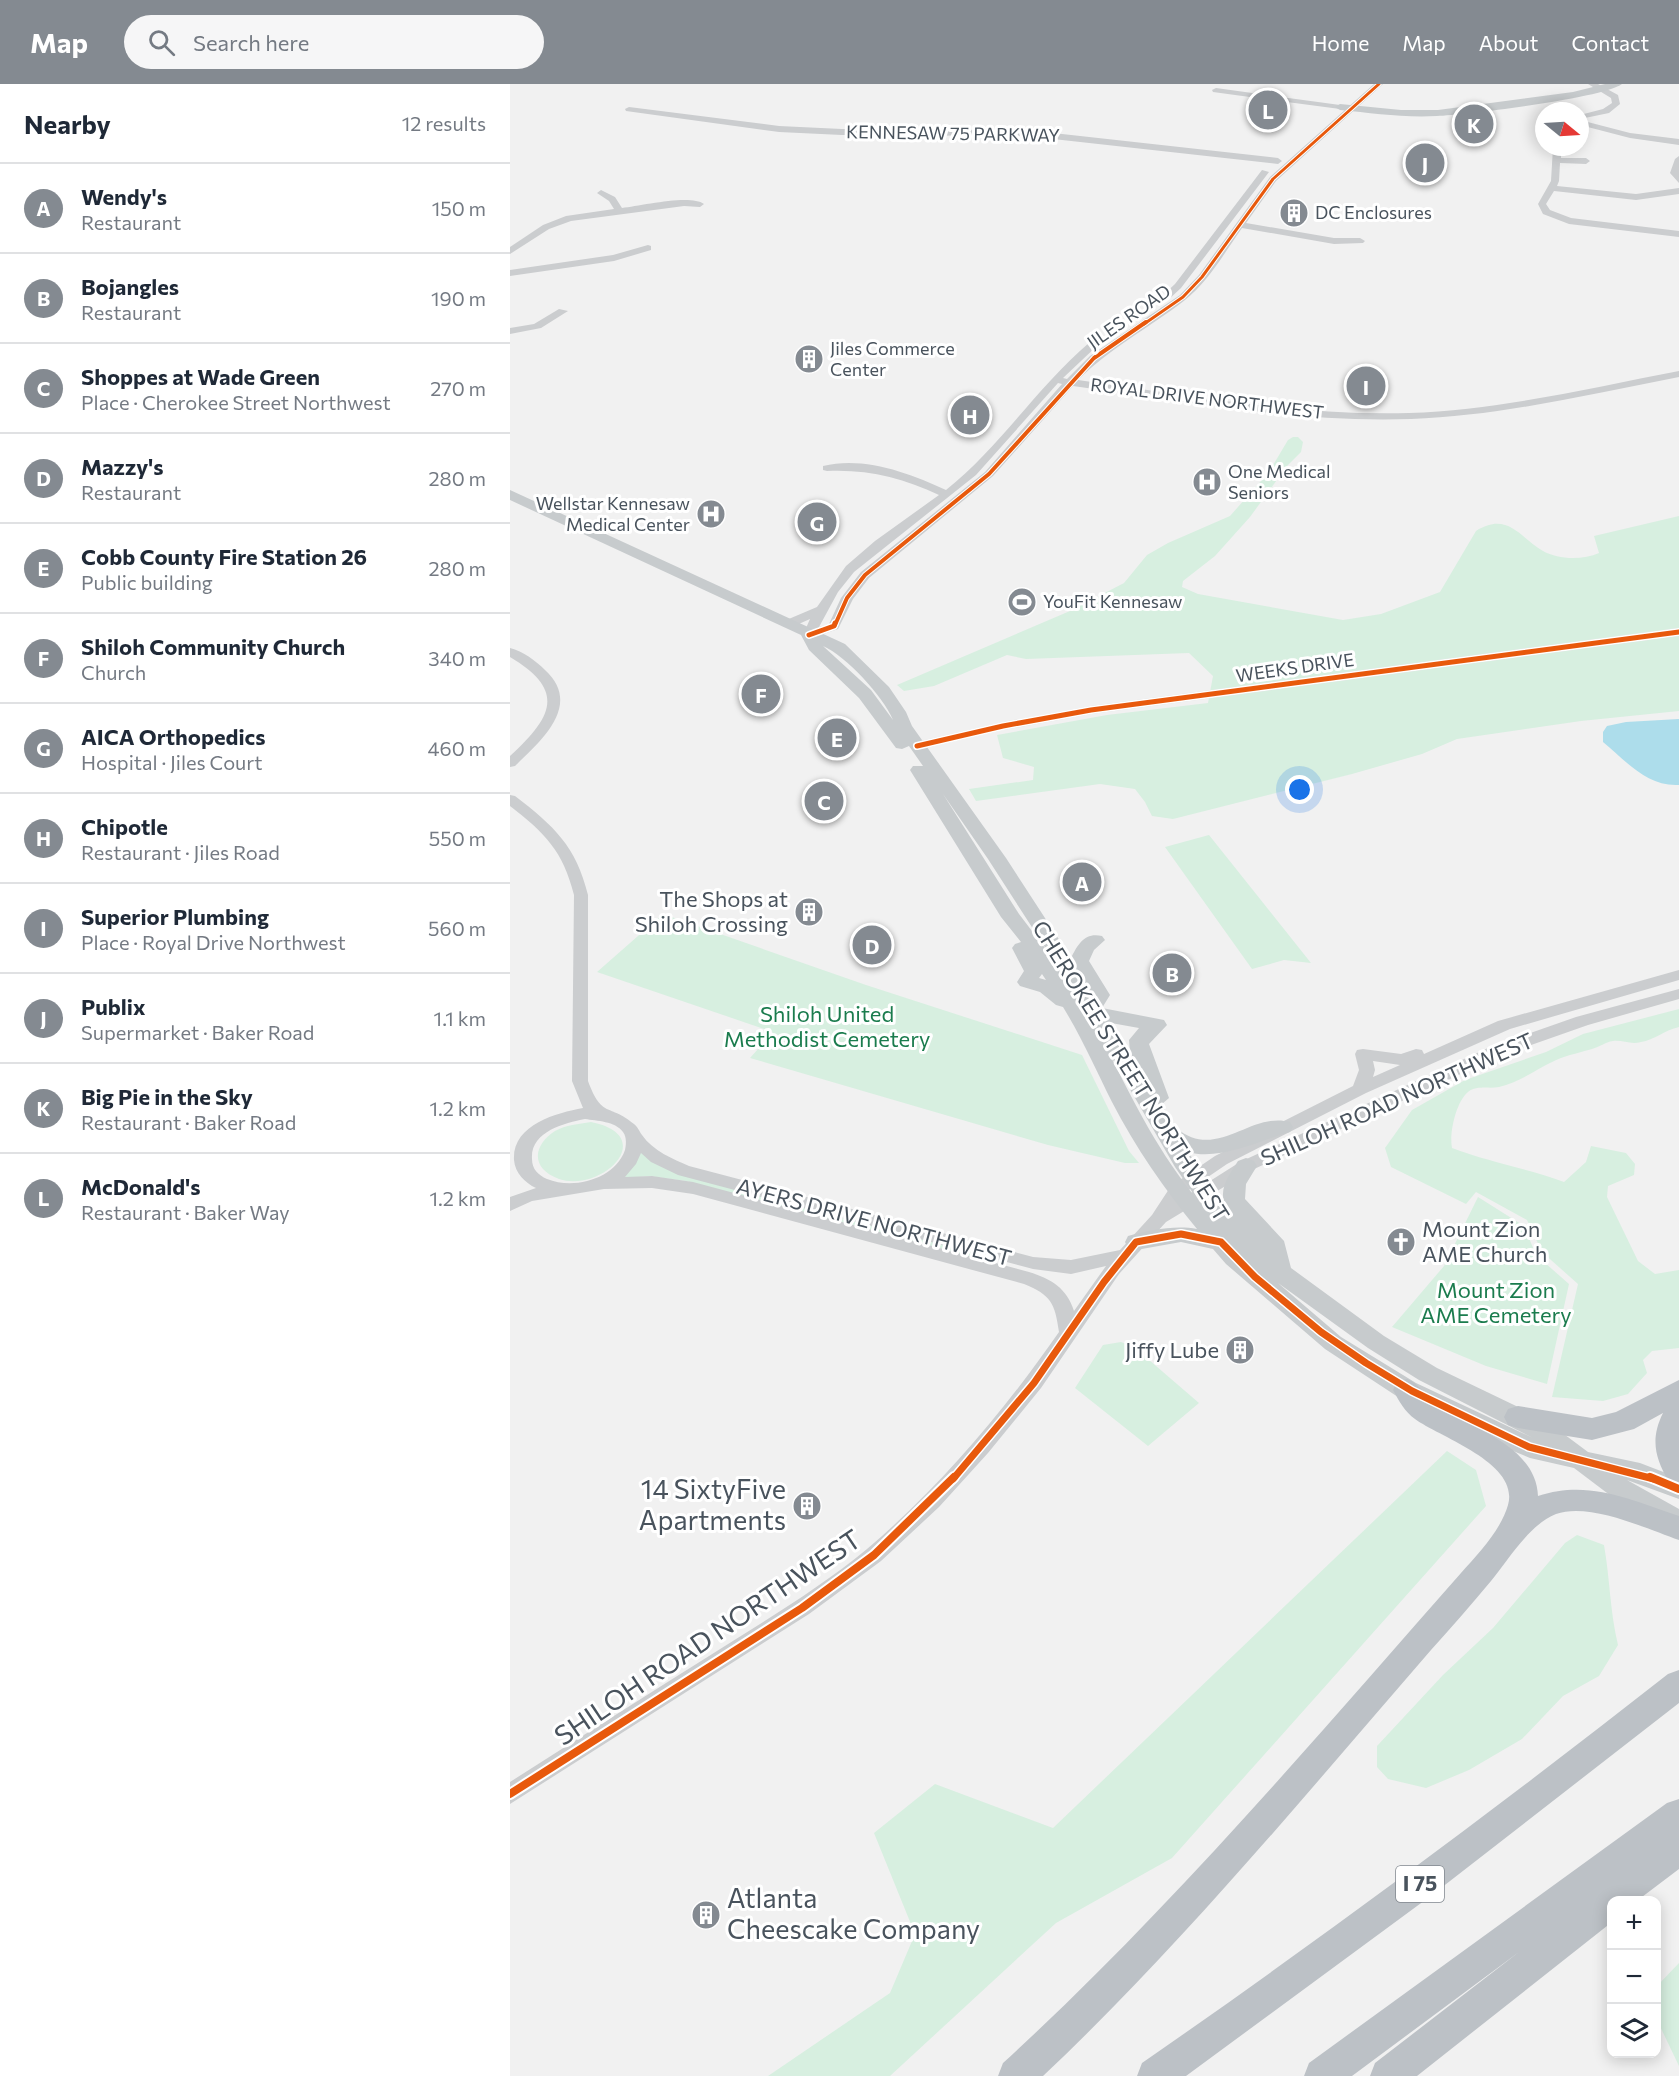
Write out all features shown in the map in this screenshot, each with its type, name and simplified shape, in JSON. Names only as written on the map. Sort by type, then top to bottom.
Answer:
[{"type":"highway","points":[[1016,2076],[1117,1979],[1186,1906],[1424,1637],[1505,1539],[1520,1511],[1524,1496],[1515,1472],[1499,1456],[1481,1444],[1429,1415],[1416,1404],[1407,1390]]},
{"type":"highway","points":[[1518,1417],[1592,1429],[1624,1421],[1679,1391]]},
{"type":"highway","points":[[1679,1408],[1669,1428],[1668,1439],[1668,1450],[1679,1474]]},
{"type":"highway","points":[[1505,1539],[1545,1507],[1552,1503],[1571,1500],[1608,1505],[1679,1528]]},
{"type":"highway","name":"I 75","points":[[1155,2076],[1283,1987],[1417,1887],[1679,1684]]},
{"type":"highway","points":[[1322,2076],[1679,1814]]},
{"type":"highway","points":[[1618,1896],[1679,1849]]},
{"type":"highway","points":[[1388,2076],[1607,1905]]},
{"type":"main road","points":[[1340,107],[1401,113],[1438,113],[1617,84]]},
{"type":"main road","name":"CHEROKEE STREET NORTHWEST","points":[[510,494],[839,647],[883,691],[918,746],[997,858],[1064,963],[1088,1014],[1124,1104],[1191,1191],[1221,1242],[1234,1258],[1333,1343],[1407,1390],[1495,1433],[1539,1450],[1580,1460]]},
{"type":"main road","name":"CHEROKEE STREET NORTHWEST","points":[[809,635],[815,647],[866,694],[912,759],[1011,917],[1006,924],[1034,971],[1027,982],[1043,984],[1054,989],[1088,1014],[1168,1133],[1191,1191],[1255,1252],[1353,1327],[1428,1374],[1518,1417],[1580,1460]]},
{"type":"main road","points":[[1037,922],[1050,926],[1057,934],[1070,939],[1095,940],[1086,947],[1079,961],[1100,995],[1088,1014],[1157,1025],[1140,1039],[1138,1044],[1138,1051],[1152,1077],[1158,1098],[1155,1112]]},
{"type":"main road","points":[[1168,1133],[1184,1144],[1215,1148],[1264,1129],[1282,1127]]},
{"type":"main road","points":[[1246,1166],[1235,1184],[1234,1201],[1276,1247],[1280,1270]]},
{"type":"main road","points":[[1130,1248],[1181,1234],[1221,1242]]},
{"type":"main road","points":[[1580,1460],[1640,1473],[1679,1489]]},
{"type":"main road","points":[[1580,1460],[1626,1494],[1679,1521]]},
{"type":"street","points":[[1306,136],[1365,84]]},
{"type":"street","name":"JILES ROAD","points":[[809,635],[834,626],[847,598],[865,575],[989,474],[1071,382],[1109,347],[1183,297],[1202,277],[1274,179],[1379,84]]},
{"type":"street","points":[[1441,84],[1448,84]]},
{"type":"street","points":[[1589,115],[1606,111],[1617,102],[1615,97],[1597,87]]},
{"type":"street","points":[[1216,90],[1340,107]]},
{"type":"street","name":"KENNESAW 75 PARKWAY","points":[[629,110],[779,129],[842,132],[1026,133],[1278,161]]},
{"type":"street","points":[[1589,124],[1630,135],[1679,142]]},
{"type":"street","name":"JILES ROAD","points":[[809,635],[820,610],[837,585],[855,565],[969,475],[1055,380],[1094,345],[1150,310],[1178,286],[1249,190],[1286,153]]},
{"type":"street","points":[[1557,156],[1552,188],[1542,207],[1546,212],[1556,217],[1679,234]]},
{"type":"street","points":[[1679,159],[1674,173],[1679,180]]},
{"type":"street","points":[[1557,160],[1586,161]]},
{"type":"street","points":[[1552,188],[1636,197],[1679,191]]},
{"type":"street","points":[[601,193],[612,199],[619,211]]},
{"type":"street","points":[[510,251],[557,222],[585,215],[684,203],[700,204]]},
{"type":"street","points":[[1239,225],[1334,241],[1360,241]]},
{"type":"street","points":[[510,273],[614,258],[648,248]]},
{"type":"street","points":[[510,331],[525,334],[563,311]]},
{"type":"street","name":"ROYAL DRIVE NORTHWEST","points":[[1055,380],[1295,412],[1342,416],[1410,416],[1510,407],[1679,374]]},
{"type":"street","points":[[827,468],[848,466],[899,475],[945,494]]},
{"type":"street","points":[[920,482],[950,482],[969,475]]},
{"type":"street","points":[[788,624],[820,610]]},
{"type":"street","name":"WEEKS DRIVE","points":[[918,746],[1003,726],[1091,710],[1679,632]]},
{"type":"street","points":[[510,652],[542,671],[555,695],[552,716],[544,730],[510,763]]},
{"type":"street","points":[[510,799],[544,825],[564,847],[577,877],[581,895],[580,1081],[588,1103],[600,1114]]},
{"type":"street","name":"SHILOH ROAD NORTHWEST","points":[[510,1794],[794,1613],[874,1555],[939,1494],[981,1448],[1034,1383],[1130,1248],[1221,1160],[1360,1089],[1504,1025],[1679,975]]},
{"type":"street","name":"SHILOH ROAD NORTHWEST","points":[[1191,1191],[1494,1052],[1582,1021],[1679,994]]},
{"type":"street","points":[[1360,1089],[1367,1070],[1363,1054],[1403,1060],[1470,1031],[1488,1032]]},
{"type":"street","points":[[510,1200],[521,1186],[523,1152],[535,1133],[557,1119],[570,1105],[580,1081]]},
{"type":"street","points":[[510,1205],[533,1194],[590,1187],[602,1183],[622,1171],[635,1153],[634,1138],[625,1124],[600,1114],[585,1113],[557,1119]]},
{"type":"street","name":"AYERS DRIVE NORTHWEST","points":[[634,1138],[657,1158],[684,1171],[1033,1263],[1071,1267],[1130,1248]]},
{"type":"street","points":[[523,1161],[526,1171],[533,1178],[542,1184],[564,1190]]},
{"type":"street","name":"AYERS DRIVE NORTHWEST","points":[[602,1183],[652,1182],[683,1186],[1029,1279],[1051,1288],[1059,1295],[1065,1309],[1069,1333]]},
{"type":"green space","points":[[1298,437],[1303,442],[1301,452],[1287,466],[1250,517],[1215,556],[1183,581],[1182,587],[1198,594],[1343,620],[1381,614],[1440,592],[1476,531],[1487,526],[1505,525],[1549,554],[1578,558],[1599,553],[1594,536],[1679,516],[1679,711],[1581,721],[1457,739],[1422,754],[1352,774],[1173,819],[1152,816],[1135,789],[1100,784],[976,801],[969,789],[1033,780],[1034,767],[1003,758],[997,735],[1107,715],[1208,703],[1213,676],[1189,653],[1026,659],[1007,655],[934,686],[904,691],[897,685],[1070,611],[1124,583],[1147,555],[1168,543],[1230,516],[1269,472],[1288,440]]},
{"type":"green space","points":[[1209,835],[1311,963],[1284,960],[1252,969],[1165,847]]},
{"type":"green space","name":"Shiloh United Methodist Cemetery","points":[[663,914],[866,985],[1082,1055],[1129,1151],[1139,1163],[1125,1163],[1048,1145],[750,1058],[773,1032],[597,972]]},
{"type":"green space","points":[[1679,1009],[1679,1027],[1650,1039],[1637,1043],[1610,1042],[1561,1058],[1507,1085],[1472,1090],[1460,1103],[1454,1118],[1452,1148],[1564,1182],[1586,1162],[1591,1146],[1626,1153],[1635,1164],[1634,1175],[1608,1186],[1607,1197],[1638,1261],[1655,1274],[1679,1270],[1679,1348],[1652,1351],[1643,1360],[1647,1373],[1628,1394],[1603,1401],[1552,1397],[1578,1284],[1542,1252],[1527,1220],[1476,1192],[1466,1204],[1391,1167],[1385,1148],[1412,1110],[1465,1080],[1546,1052],[1583,1034]]},
{"type":"green space","points":[[591,1122],[611,1129],[621,1139],[623,1150],[617,1161],[606,1171],[592,1178],[576,1181],[559,1179],[543,1169],[538,1157],[542,1143],[547,1137],[563,1127]]},
{"type":"green space","points":[[642,1150],[646,1155],[997,1260],[992,1262],[686,1181],[649,1176],[620,1179],[635,1164]]},
{"type":"green space","name":"Mount Zion AME Cemetery","points":[[1478,1197],[1524,1226],[1536,1255],[1569,1284],[1547,1384],[1486,1366],[1392,1327],[1444,1266]]},
{"type":"green space","points":[[1121,1342],[1134,1347],[1199,1403],[1148,1446],[1075,1388],[1103,1345]]},
{"type":"green space","points":[[1447,1451],[1476,1470],[1486,1506],[1172,1858],[1056,1923],[890,2076],[768,2076],[890,1993],[915,1934],[874,1833],[935,1784],[1053,1828]]},
{"type":"green space","points":[[1577,1535],[1604,1545],[1618,1645],[1599,1676],[1563,1696],[1522,1739],[1469,1770],[1426,1788],[1388,1779],[1377,1767],[1377,1746],[1443,1675],[1493,1628],[1565,1543]]},
{"type":"green space","points":[[1679,1963],[1679,2066],[1661,2028],[1661,1982]]},
{"type":"water","points":[[1679,719],[1679,785],[1657,782],[1647,777],[1603,742],[1603,732],[1607,726],[1626,722]]},
{"type":"cycle path","points":[[809,635],[834,626],[847,598],[865,575],[989,474],[1094,358],[1183,297],[1202,277],[1273,179],[1379,84]]},
{"type":"cycle path","points":[[917,746],[1003,726],[1091,710],[1679,632]]},
{"type":"cycle path","points":[[510,1794],[802,1608],[874,1555],[932,1501],[981,1448],[1034,1383],[1104,1282],[1136,1242],[1181,1234],[1221,1242],[1255,1277],[1299,1315],[1343,1348],[1412,1391],[1491,1431],[1529,1447],[1645,1475],[1679,1489]]},
{"type":"place","name":"McDonald's","points":[[1268,110]]},
{"type":"place","name":"Big Pie in the Sky","points":[[1474,124]]},
{"type":"place","name":"Publix","points":[[1425,163]]},
{"type":"place","name":"DC Enclosures","points":[[1294,213]]},
{"type":"place","name":"Jiles Commerce Center","points":[[809,359]]},
{"type":"place","name":"Superior Plumbing","points":[[1366,386]]},
{"type":"place","name":"Chipotle","points":[[970,415]]},
{"type":"place","name":"One Medical Seniors","points":[[1207,482]]},
{"type":"place","name":"Wellstar Kennesaw Medical Center","points":[[711,514]]},
{"type":"place","name":"AICA Orthopedics","points":[[817,522]]},
{"type":"place","name":"YouFit Kennesaw","points":[[1022,602]]},
{"type":"place","name":"Shiloh Community Church","points":[[761,694]]},
{"type":"place","name":"Cobb County Fire Station 26","points":[[837,738]]},
{"type":"place","name":"Shoppes at Wade Green","points":[[824,801]]},
{"type":"place","name":"Wendy's","points":[[1082,882]]},
{"type":"place","name":"The Shops at Shiloh Crossing","points":[[809,912]]},
{"type":"place","name":"Mazzy's","points":[[872,945]]},
{"type":"place","name":"Bojangles","points":[[1172,973]]},
{"type":"place","name":"Mount Zion AME Church","points":[[1401,1242]]},
{"type":"place","name":"Jiffy Lube","points":[[1240,1350]]},
{"type":"place","name":"14 SixtyFive Apartments","points":[[807,1506]]},
{"type":"place","name":"Atlanta Cheescake Company","points":[[706,1915]]}]
